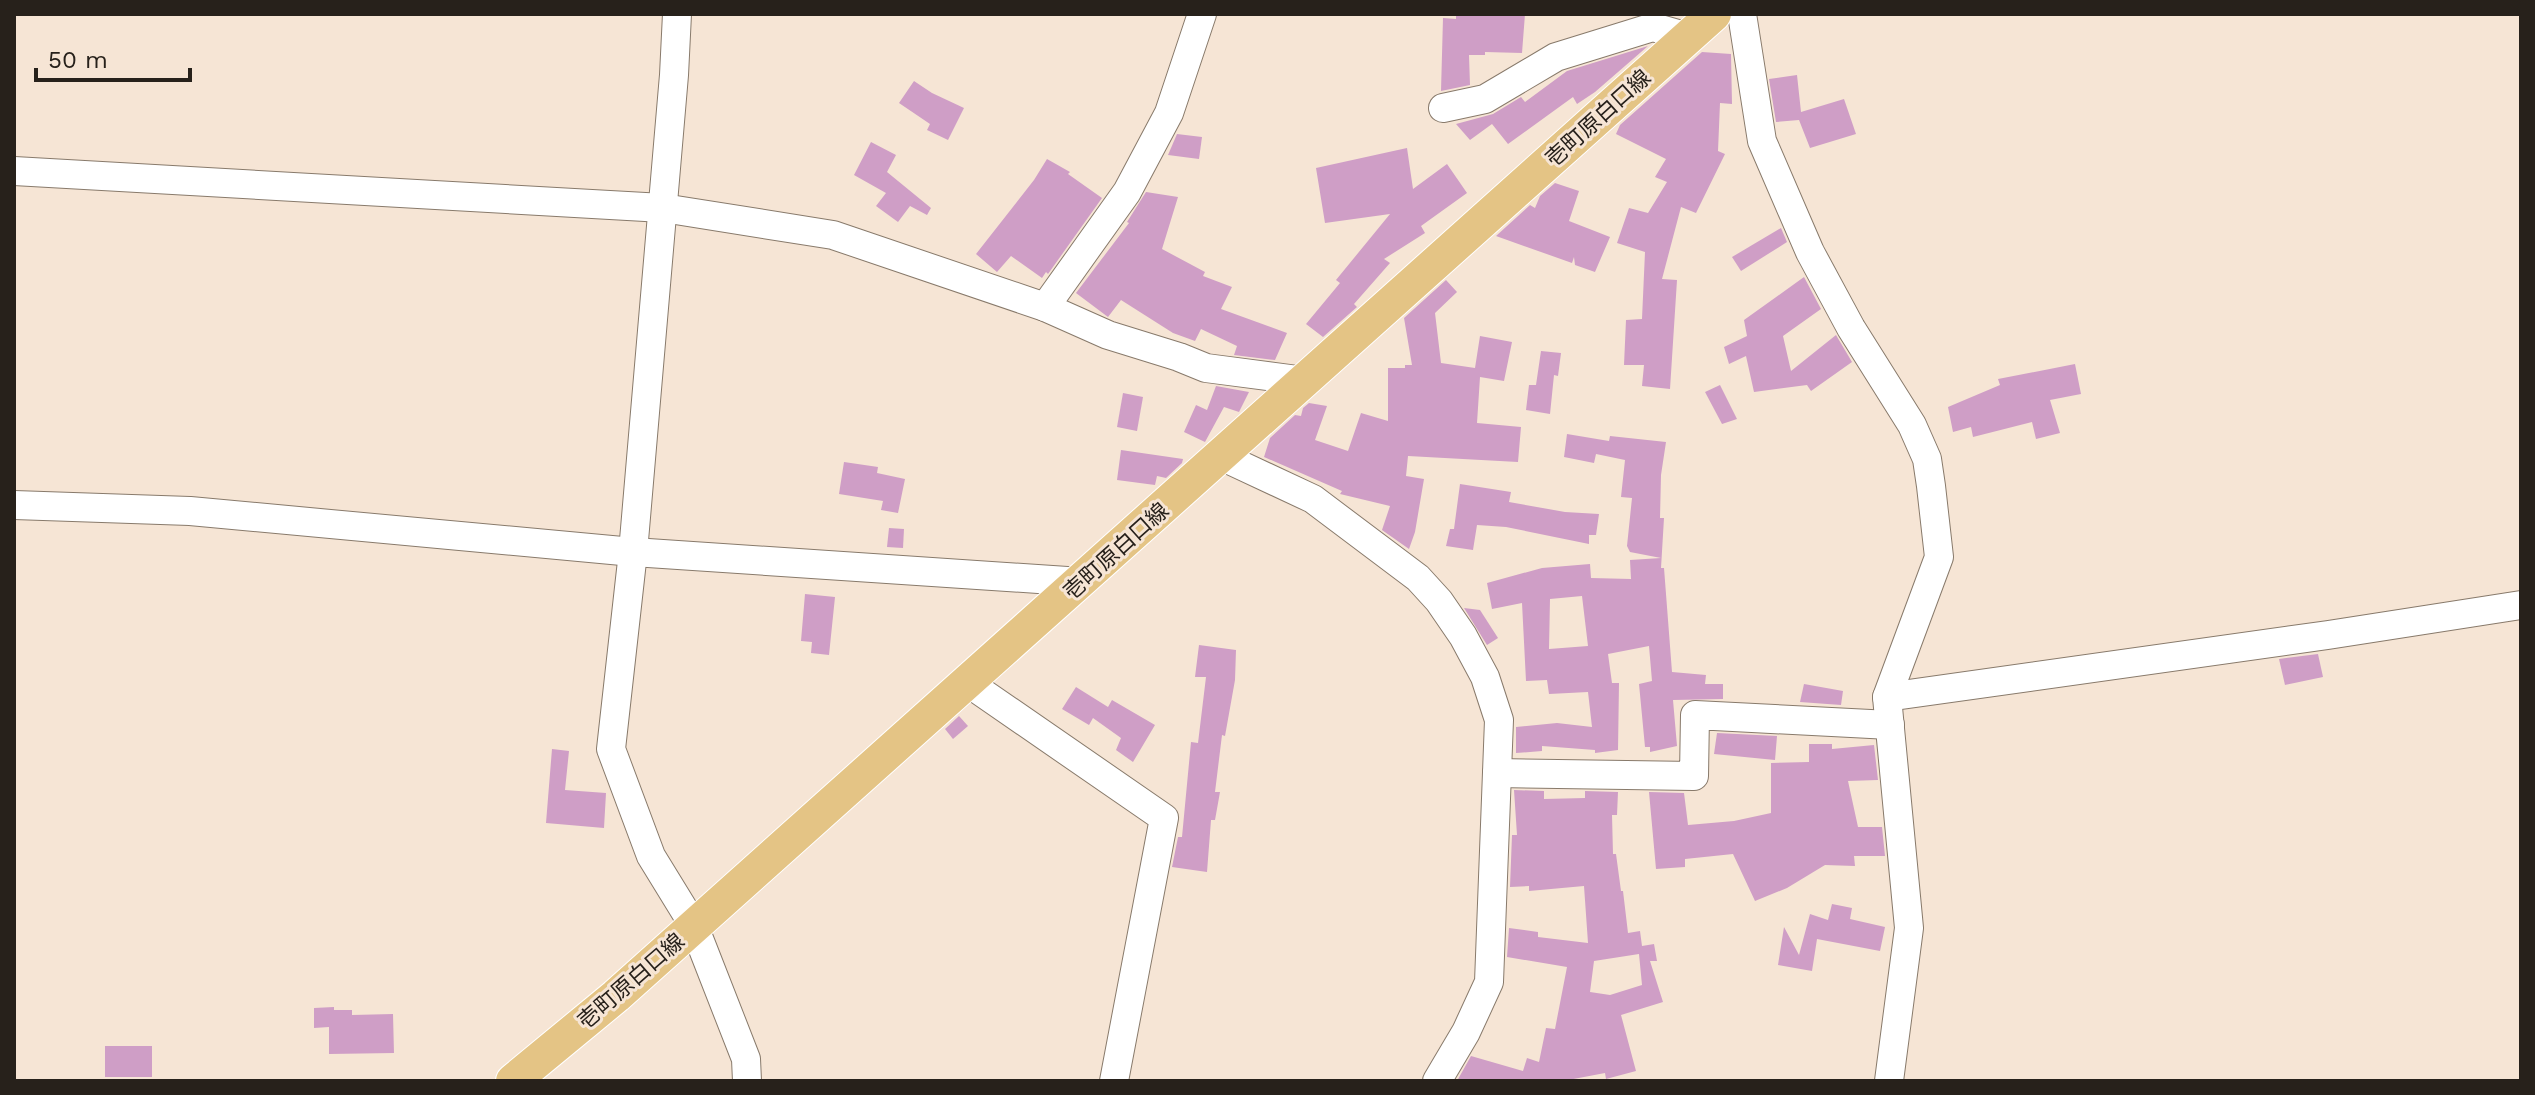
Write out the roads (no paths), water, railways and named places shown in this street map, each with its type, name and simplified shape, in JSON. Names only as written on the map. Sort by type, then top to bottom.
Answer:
[{"type":"main road","name":"壱町原白口線","points":[[513,1081],[616,996],[1082,582],[1714,14]]},
{"type":"street","points":[[677,14],[633,552],[611,749],[651,856],[694,926],[746,1059],[747,1081]]},
{"type":"street","points":[[1045,307],[1127,192],[1169,113],[1202,14]]},
{"type":"street","points":[[1742,14],[1762,141],[1810,252],[1851,328],[1912,425],[1927,459],[1939,557],[1887,697],[1909,928],[1889,1081]]},
{"type":"street","points":[[1443,108],[1485,99],[1556,57],[1653,27],[1688,37]]},
{"type":"street","points":[[14,171],[663,208],[833,235],[1045,307],[1108,335],[1206,368],[1305,381]]},
{"type":"street","points":[[1221,456],[1313,499],[1418,578],[1439,601],[1463,636],[1485,677],[1499,720],[1489,982],[1466,1032],[1437,1081]]},
{"type":"street","points":[[14,505],[190,511],[633,552],[1082,582]]},
{"type":"street","points":[[1887,697],[2521,605]]},
{"type":"street","points":[[967,682],[1164,818],[1114,1081]]},
{"type":"street","points":[[1497,773],[1694,776],[1695,715],[1890,725]]}]
